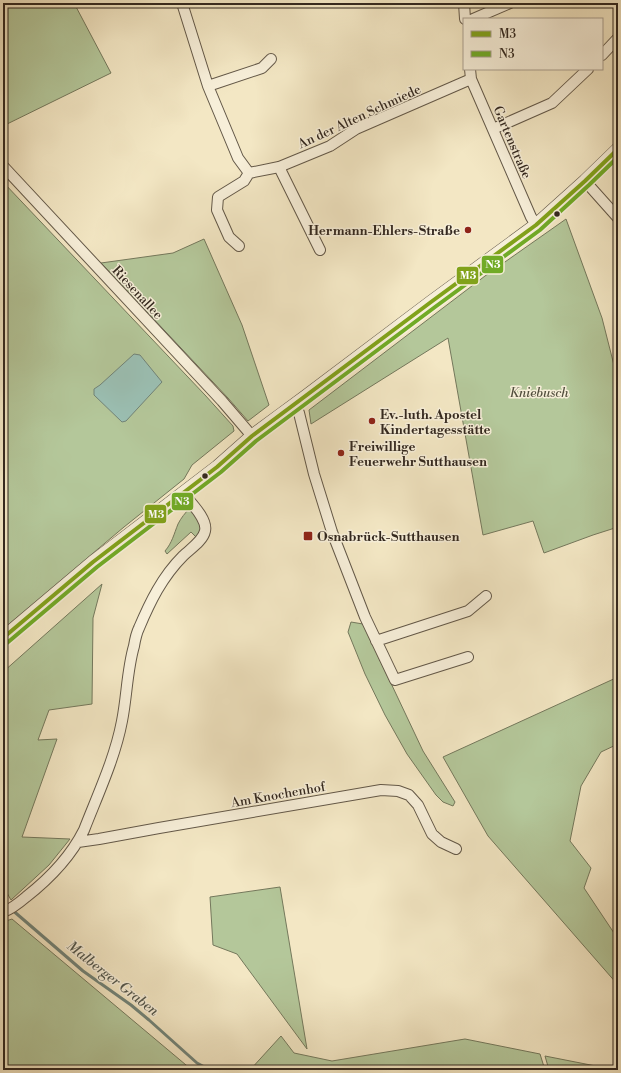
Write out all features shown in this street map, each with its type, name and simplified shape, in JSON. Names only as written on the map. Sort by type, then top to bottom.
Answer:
[{"type":"street","points":[[182,3],[208,86],[238,158],[250,173],[244,181],[218,197],[217,210],[230,237],[240,246]]},
{"type":"street","points":[[464,3],[465,18]]},
{"type":"street","points":[[475,18],[510,3]]},
{"type":"street","points":[[603,54],[618,38]]},
{"type":"street","points":[[208,86],[262,68],[271,59]]},
{"type":"street","points":[[493,128],[552,103],[587,70]]},
{"type":"street","name":"Gartenstraße","points":[[471,74],[531,217],[536,225]]},
{"type":"street","name":"An der Alten Schmiede","points":[[250,173],[279,167],[330,146],[356,129],[471,74]]},
{"type":"street","points":[[3,638],[93,562],[217,467],[252,436],[536,225],[586,181],[618,149]]},
{"type":"street","name":"Riesenallee","points":[[3,166],[222,401],[252,436]]},
{"type":"street","points":[[279,167],[320,250]]},
{"type":"street","points":[[586,181],[618,218]]},
{"type":"street","points":[[294,405],[299,413],[314,474],[332,532],[365,617],[395,680],[468,657]]},
{"type":"street","points":[[4,912],[16,906],[55,870],[78,842],[84,830],[115,751],[122,722],[131,656],[138,630],[155,594],[167,574],[203,537],[205,531],[205,525],[202,517],[183,493]]},
{"type":"street","points":[[376,641],[468,611],[486,596]]},
{"type":"street","name":"Am Knochenhof","points":[[78,842],[382,790],[398,791],[409,795],[418,805],[432,834],[441,842],[456,849]]},
{"type":"green space","points":[[3,3],[74,3],[111,73],[3,126]]},
{"type":"green space","points":[[3,182],[205,395],[233,426],[234,431],[192,465],[184,479],[124,527],[3,629]]},
{"type":"green space","name":"Kniebusch","points":[[566,219],[602,318],[618,381],[618,527],[544,553],[533,521],[483,535],[448,338],[311,424],[309,410],[485,276]]},
{"type":"green space","points":[[204,239],[242,325],[269,405],[248,421],[101,263],[173,253]]},
{"type":"green space","points":[[190,508],[201,525],[200,531],[196,537],[191,532],[167,554],[165,551],[171,542],[178,524]]},
{"type":"green space","points":[[102,584],[93,618],[92,704],[49,710],[38,740],[57,739],[22,837],[70,839],[49,865],[11,900],[3,886],[3,672]]},
{"type":"green space","points":[[351,622],[363,624],[423,751],[455,802],[453,806],[443,802],[436,795],[407,754],[385,715],[365,674],[348,632]]},
{"type":"green space","points":[[618,677],[618,744],[601,752],[581,786],[570,841],[591,868],[584,888],[618,939],[618,985],[488,836],[443,757]]},
{"type":"green space","points":[[280,887],[307,1049],[237,954],[213,945],[210,897]]},
{"type":"green space","points":[[12,919],[192,1070],[3,1070],[3,922]]},
{"type":"green space","points":[[281,1036],[294,1053],[332,1061],[465,1039],[540,1054],[545,1070],[250,1070]]},
{"type":"green space","points":[[545,1056],[616,1070],[549,1070]]},
{"type":"water","points":[[134,354],[140,355],[162,382],[126,421],[122,422],[94,395],[94,389]]},
{"type":"waterway","name":"Malberger Graben","points":[[3,902],[83,971],[131,1005],[197,1063],[210,1070]]},
{"type":"transit line","name":"M3","points":[[3,638],[93,562],[217,467],[252,436],[536,225],[618,149]]},
{"type":"transit line","name":"N3","points":[[7,643],[97,567],[221,472],[256,441],[540,230],[618,157]]},
{"type":"place","name":"Hermann-Ehlers-Straße","points":[[468,230]]},
{"type":"place","name":"Ev.-luth. Apostel Kindertagesstätte","points":[[372,421]]},
{"type":"place","name":"Freiwillige Feuerwehr Sutthausen","points":[[341,453]]},
{"type":"place","name":"Osnabrück-Sutthausen","points":[[308,536]]}]
